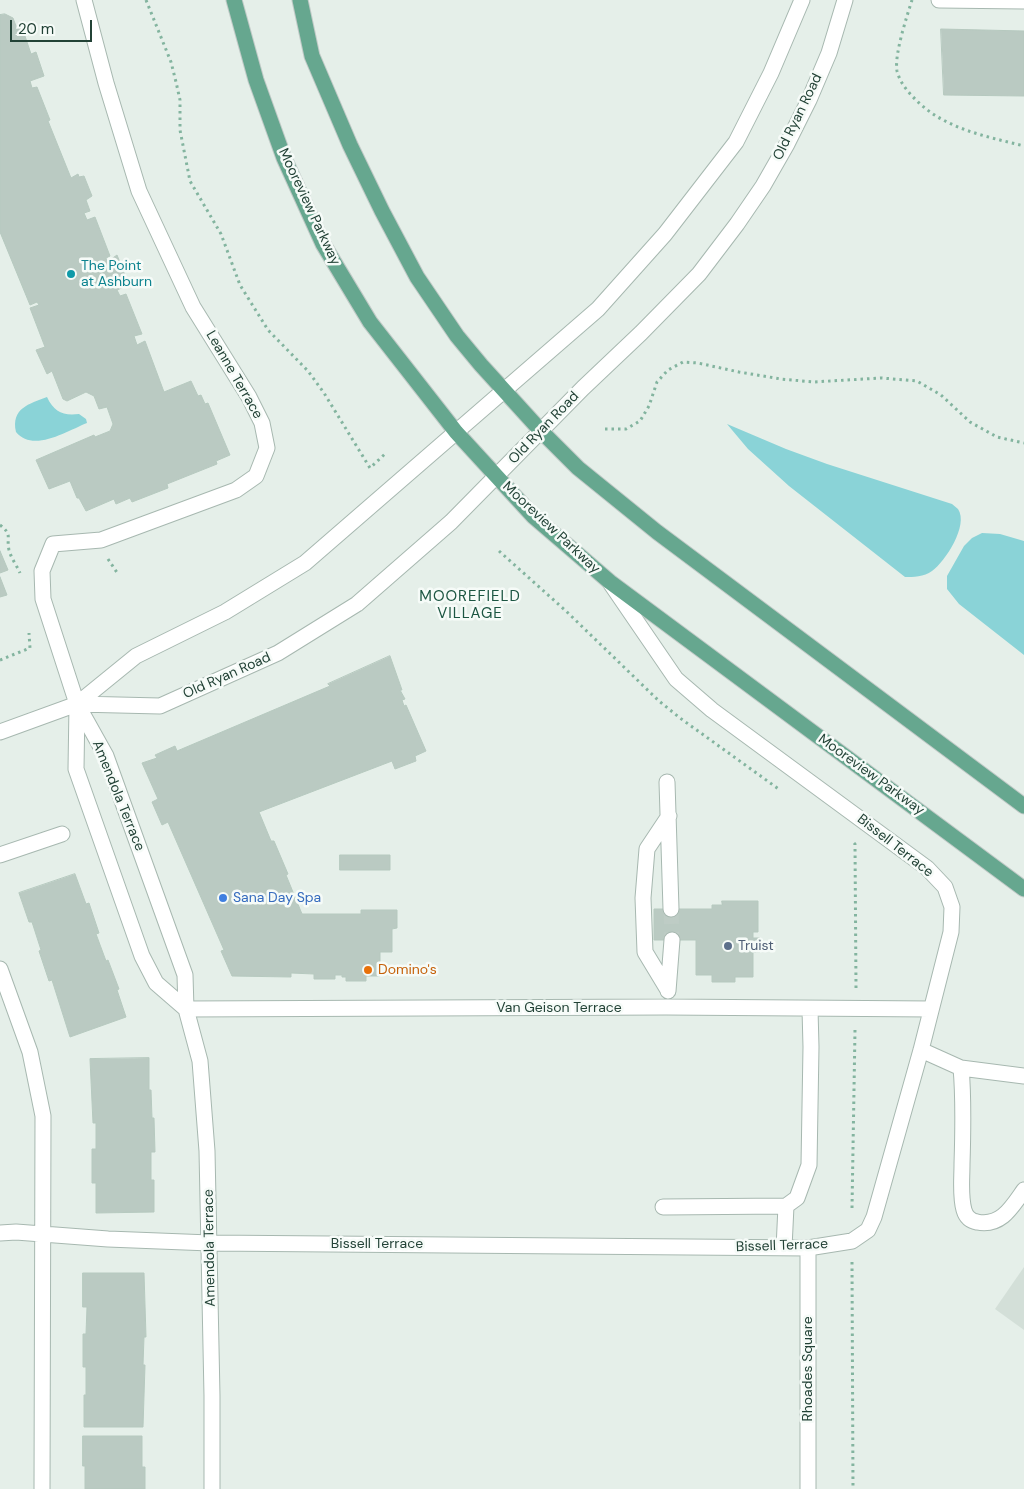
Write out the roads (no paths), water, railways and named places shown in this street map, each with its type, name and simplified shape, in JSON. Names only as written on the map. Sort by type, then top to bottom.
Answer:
[{"type":"main road","name":"Mooreview Parkway","points":[[234,0],[256,80],[284,158],[323,244],[370,322],[456,432],[496,477],[557,538],[610,582],[1024,889]]},
{"type":"main road","points":[[300,0],[312,56],[350,145],[417,277],[452,329],[541,431],[578,468],[657,532],[1024,806]]},
{"type":"street","name":"Leanne Terrace","points":[[77,704],[43,599],[42,571],[52,544],[101,540],[236,490],[256,476],[267,448],[262,423],[193,307],[139,191],[106,83],[84,0]]},
{"type":"street","name":"Old Ryan Road","points":[[0,732],[77,704],[136,656],[225,612],[305,563],[598,309],[665,234],[736,142],[771,73],[802,0]]},
{"type":"street","name":"Old Ryan Road","points":[[77,704],[160,706],[278,653],[358,604],[451,522],[699,274],[737,224],[763,186],[792,135],[829,53],[844,0]]},
{"type":"street","points":[[940,0],[1024,1]]},
{"type":"street","name":"Bissell Terrace","points":[[0,1233],[16,1232],[108,1239],[210,1243],[808,1248],[852,1241],[868,1230],[874,1217],[922,1050],[950,932],[952,907],[945,888],[927,868],[712,710],[676,679],[610,582]]},
{"type":"street","name":"Amendola Terrace","points":[[77,704],[76,768],[139,946],[156,983],[186,1009]]},
{"type":"street","name":"Amendola Terrace","points":[[77,704],[106,756],[186,975],[186,1009],[200,1061],[207,1151],[210,1243],[212,1489]]},
{"type":"street","points":[[667,782],[671,909]]},
{"type":"street","points":[[668,816],[647,849],[643,898],[645,952],[668,990]]},
{"type":"street","points":[[0,856],[62,834]]},
{"type":"street","points":[[666,1007],[672,940]]},
{"type":"street","points":[[0,969],[30,1052],[43,1116],[42,1489]]},
{"type":"street","name":"Van Geison Terrace","points":[[186,1009],[666,1007],[931,1009]]},
{"type":"street","points":[[663,1207],[786,1206],[797,1198],[809,1165],[812,1047],[810,1009]]},
{"type":"street","points":[[922,1050],[960,1068],[1024,1076]]},
{"type":"street","points":[[960,1068],[963,1091],[962,1179],[964,1213],[972,1221],[982,1224],[997,1222],[1011,1209],[1024,1190]]},
{"type":"street","points":[[784,1248],[786,1206]]},
{"type":"street","name":"Rhoades Square","points":[[808,1248],[808,1489]]},
{"type":"water","points":[[47,397],[60,412],[79,414],[86,419],[87,423],[50,438],[31,441],[23,438],[16,432],[16,417],[23,408]]},
{"type":"water","points":[[727,424],[827,464],[952,504],[958,509],[961,516],[954,543],[943,560],[932,571],[922,576],[905,577],[789,486],[748,449]]},
{"type":"water","points":[[982,533],[1000,534],[1024,541],[1024,655],[959,604],[947,589],[947,576],[964,546],[972,538]]},
{"type":"tunnel","points":[[671,909],[672,940]]},
{"type":"place","name":"The Point at Ashburn","points":[[71,274]]},
{"type":"place","name":"Sana Day Spa","points":[[223,898]]},
{"type":"place","name":"Truist","points":[[728,946]]},
{"type":"place","name":"Domino's","points":[[368,970]]},
{"type":"district","name":"MOOREFIELD VILLAGE","points":[[470,606]]}]
